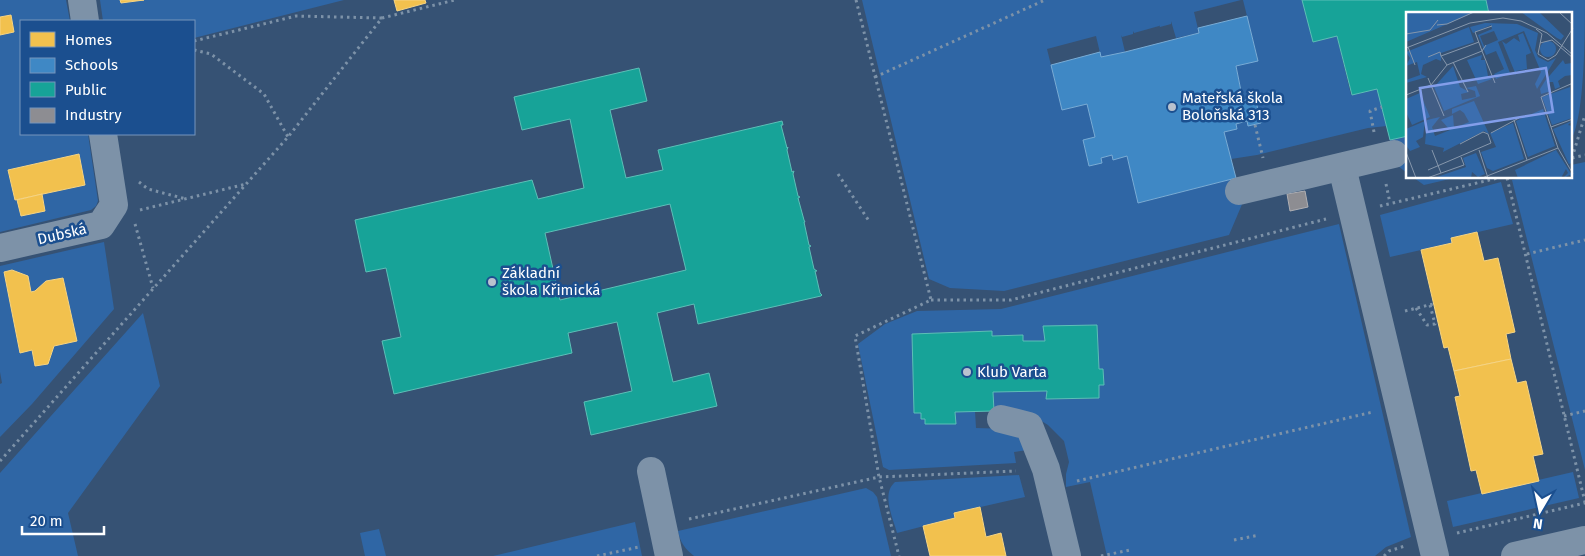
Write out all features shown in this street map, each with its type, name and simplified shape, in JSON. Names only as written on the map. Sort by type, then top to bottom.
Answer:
[{"type":"street","points":[[82,0],[85,20]]},
{"type":"street","points":[[103,135],[123,208]]},
{"type":"street","points":[[1239,190],[1394,154]]},
{"type":"street","points":[[1342,167],[1398,406],[1442,545]]},
{"type":"street","name":"Dubská","points":[[0,248],[101,225],[123,208]]},
{"type":"street","points":[[1001,419],[1029,426],[1048,478],[1067,556]]},
{"type":"street","points":[[651,471],[669,556]]},
{"type":"street","points":[[1515,556],[1585,540]]},
{"type":"path","points":[[195,41],[296,16],[382,18],[455,0]]},
{"type":"path","points":[[856,0],[931,300]]},
{"type":"path","points":[[875,77],[1045,0]]},
{"type":"path","points":[[0,461],[288,137],[382,18]]},
{"type":"path","points":[[195,50],[211,54],[264,94],[288,137]]},
{"type":"path","points":[[1373,128],[1370,111],[1382,107]]},
{"type":"path","points":[[1572,155],[1585,115]]},
{"type":"path","points":[[1255,124],[1262,154]]},
{"type":"path","points":[[1572,158],[1585,155]]},
{"type":"path","points":[[838,174],[869,221]]},
{"type":"path","points":[[134,177],[148,189],[186,199]]},
{"type":"path","points":[[899,556],[879,477],[855,336],[931,300],[1011,300],[1352,212],[1494,179]]},
{"type":"path","points":[[1442,545],[1585,502],[1527,254],[1507,179]]},
{"type":"path","points":[[153,288],[123,208],[186,199],[246,184]]},
{"type":"path","points":[[1527,254],[1585,240]]},
{"type":"path","points":[[1397,312],[1431,304],[1435,324],[1428,325],[1416,308]]},
{"type":"path","points":[[662,525],[879,477],[1048,478],[1398,406]]},
{"type":"path","points":[[1564,416],[1585,411]]},
{"type":"path","points":[[1234,540],[1259,535]]},
{"type":"path","points":[[597,556],[642,546]]},
{"type":"path","points":[[1102,556],[1130,550]]},
{"type":"shaded area","points":[[0,0],[66,0],[70,20],[20,20],[20,135],[88,135],[98,201],[91,210],[0,232],[0,35],[14,32],[11,15],[0,17]],"holes":[[[79,154],[85,185],[42,194],[45,211],[21,216],[8,170]]]},
{"type":"shaded area","points":[[100,0],[120,0],[121,3],[144,0],[344,0],[195,38],[195,20],[103,20]]},
{"type":"shaded area","points":[[862,0],[1241,0],[1194,12],[1199,33],[1176,38],[1171,21],[1171,24],[1160,27],[1159,25],[1134,33],[1133,31],[1133,34],[1122,37],[1121,35],[1125,52],[1101,57],[1096,36],[1047,49],[1062,110],[1087,104],[1095,137],[1083,140],[1089,166],[1102,163],[1101,158],[1112,155],[1113,160],[1127,156],[1139,203],[1236,178],[1243,202],[1229,235],[1004,291],[950,288],[929,279]]},
{"type":"shaded area","points":[[1243,0],[1302,0],[1313,42],[1337,36],[1351,95],[1377,89],[1387,126],[1368,128],[1257,155],[1231,159],[1224,132],[1237,129],[1236,124],[1247,121],[1248,126],[1261,123],[1255,98],[1243,101],[1236,66],[1258,60]]},
{"type":"shaded area","points":[[1486,0],[1585,0],[1582,94],[1576,129],[1572,138],[1572,12],[1489,12]]},
{"type":"shaded area","points":[[1406,136],[1406,172],[1398,166],[1390,140]]},
{"type":"shaded area","points":[[1585,162],[1585,470],[1512,180],[1572,179],[1572,165]]},
{"type":"shaded area","points":[[1415,179],[1450,179],[1424,185]]},
{"type":"shaded area","points":[[1501,182],[1513,224],[1452,238],[1452,243],[1390,257],[1380,215]]},
{"type":"shaded area","points":[[1339,224],[1411,537],[1386,547],[1375,556],[1107,556],[1090,482],[1066,487],[1066,474],[1069,462],[1064,441],[1048,425],[1030,414],[994,411],[993,392],[1047,391],[1046,399],[1099,398],[1099,385],[1104,385],[1103,369],[1099,369],[1097,325],[1044,327],[1045,341],[1023,341],[1023,335],[992,336],[991,331],[912,334],[914,413],[921,413],[926,424],[956,423],[955,412],[975,411],[976,428],[1015,430],[1027,450],[1014,452],[1016,463],[889,470],[883,467],[858,344],[885,324],[917,311],[1001,309]]},
{"type":"shaded area","points":[[104,242],[114,309],[32,404],[0,437],[0,384],[2,383],[0,372],[0,266]],"holes":[[[12,270],[27,276],[31,292],[35,291],[46,281],[63,278],[77,341],[54,346],[48,364],[35,366],[32,350],[20,352],[4,272]]]},
{"type":"shaded area","points":[[143,313],[160,386],[68,513],[78,556],[0,556],[0,473]]},
{"type":"shaded area","points":[[1573,472],[1579,498],[1453,527],[1447,501]]},
{"type":"shaded area","points":[[1019,475],[1025,497],[954,513],[955,518],[897,533],[888,499],[891,487],[895,482]]},
{"type":"shaded area","points":[[866,488],[877,497],[891,556],[694,556],[680,539],[678,531]]},
{"type":"shaded area","points":[[635,522],[642,556],[493,556]]},
{"type":"shaded area","points":[[379,529],[386,556],[365,556],[360,533]]},
{"type":"building: Homes","points":[[120,0],[144,0],[121,3]]},
{"type":"building: Homes","points":[[394,0],[425,0],[426,3],[397,11]]},
{"type":"building: Homes","points":[[11,15],[14,32],[0,35],[0,17]]},
{"type":"building: Homes","points":[[79,154],[85,185],[15,200],[8,170]]},
{"type":"building: Homes","points":[[42,194],[45,211],[21,216],[17,200]]},
{"type":"building: Homes","points":[[1477,232],[1484,261],[1498,258],[1515,332],[1506,334],[1511,359],[1454,371],[1448,347],[1444,348],[1421,250],[1452,243],[1451,238]]},
{"type":"building: Homes","points":[[12,270],[28,276],[31,292],[35,291],[46,281],[63,278],[77,341],[54,346],[48,364],[35,366],[32,350],[20,353],[4,272]]},
{"type":"building: Homes","points":[[1511,359],[1517,383],[1526,381],[1543,454],[1533,456],[1539,481],[1482,494],[1476,470],[1471,471],[1455,397],[1460,396],[1454,371]]},
{"type":"building: Homes","points":[[980,507],[986,537],[1001,533],[1006,556],[930,556],[923,526],[955,518],[954,513]]},
{"type":"building: Schools","name":"Mateřská škola Boloňská 313","points":[[1247,16],[1258,61],[1236,66],[1243,101],[1255,97],[1261,123],[1248,126],[1247,121],[1236,124],[1237,129],[1224,132],[1236,178],[1138,203],[1127,156],[1113,160],[1112,155],[1101,158],[1102,163],[1089,166],[1083,140],[1095,137],[1087,104],[1062,110],[1051,65],[1100,52],[1101,57],[1125,52],[1199,33],[1198,28]]},
{"type":"building: Public","points":[[1302,0],[1486,0],[1489,12],[1406,12],[1406,136],[1390,140],[1377,89],[1352,95],[1337,36],[1313,42]]},
{"type":"building: Public","points":[[639,68],[647,101],[610,110],[626,178],[663,170],[658,150],[782,121],[783,125],[781,125],[788,147],[792,172],[794,171],[793,174],[798,196],[800,197],[798,198],[809,245],[811,246],[809,247],[814,269],[817,271],[815,271],[822,295],[698,324],[694,304],[657,313],[673,382],[709,373],[717,406],[591,435],[584,402],[632,391],[617,322],[568,333],[572,353],[394,394],[382,341],[401,337],[386,268],[366,272],[355,220],[532,180],[538,199],[584,188],[570,119],[522,130],[514,97]],"holes":[[[670,204],[686,270],[560,300],[545,233]]]},
{"type":"building: Public","points":[[1097,325],[1099,369],[1103,369],[1104,385],[1099,385],[1099,398],[1046,399],[1047,391],[993,392],[994,411],[955,412],[956,424],[925,424],[925,419],[921,419],[921,413],[914,413],[912,334],[992,331],[992,336],[1023,335],[1023,341],[1045,341],[1043,326]]},
{"type":"building: Industry","points":[[1305,191],[1308,207],[1290,211],[1287,194]]},
{"type":"place","name":"Mateřská škola Boloňská 313","points":[[1172,107]]},
{"type":"place","name":"Základní škola Křimická","points":[[492,282]]},
{"type":"place","name":"Klub Varta","points":[[967,372]]}]
